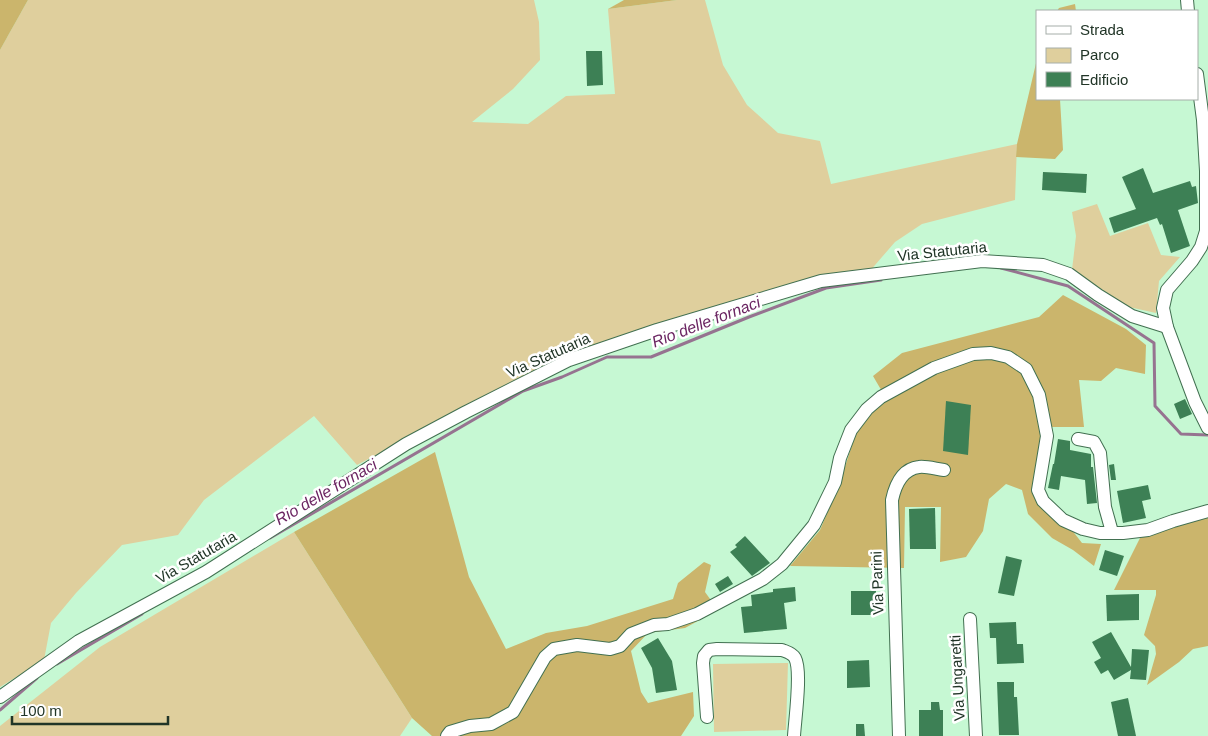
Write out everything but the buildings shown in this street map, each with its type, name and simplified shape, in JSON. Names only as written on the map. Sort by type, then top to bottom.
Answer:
[{"type":"street","points":[[1198,82],[1207,171],[1206,231],[1201,247],[1192,261],[1167,290],[1163,308],[1167,327],[1195,402],[1207,426]]},
{"type":"street","name":"Via Statutaria","points":[[0,698],[79,641],[206,572],[406,444],[569,360],[657,330],[821,281],[982,261],[1043,265],[1069,274],[1098,296],[1132,316],[1167,327]]},
{"type":"street","points":[[447,736],[450,732],[470,726],[491,724],[513,712],[545,657],[554,649],[576,645],[610,649],[620,646],[631,634],[654,625],[668,624],[697,614],[763,579],[782,564],[814,525],[835,482],[840,458],[851,430],[867,409],[881,397],[934,368],[973,354],[991,353],[1008,357],[1026,369],[1039,395],[1047,436],[1038,490],[1043,501],[1063,520],[1083,529],[1100,533],[1123,533],[1148,530],[1208,511]]},
{"type":"street","points":[[1078,440],[1094,442],[1100,453],[1105,507],[1112,532]]},
{"type":"street","name":"Via Parini","points":[[898,736],[892,500],[897,483],[910,470],[919,467],[944,470]]},
{"type":"street","name":"Via Ungaretti","points":[[970,619],[976,736]]},
{"type":"street","points":[[707,717],[703,663],[704,656],[709,650],[782,650],[789,652],[797,664],[798,677],[794,736]]},
{"type":"green space","points":[[28,0],[534,0],[539,22],[540,60],[513,89],[472,122],[528,124],[566,96],[615,94],[608,9],[677,0],[705,0],[723,65],[747,105],[778,133],[820,141],[831,184],[1017,144],[1015,200],[922,224],[895,242],[869,272],[565,356],[357,465],[314,416],[204,500],[178,535],[122,545],[76,593],[51,623],[44,660],[0,687],[0,50]]},
{"type":"green space","points":[[1097,204],[1110,236],[1148,223],[1161,255],[1180,257],[1159,281],[1156,313],[1129,307],[1072,270],[1076,236],[1072,212]]},
{"type":"green space","points":[[294,532],[412,718],[400,736],[0,736],[0,726],[100,647]]},
{"type":"green space","points":[[788,663],[786,730],[714,732],[713,664]]},
{"type":"shaded area","points":[[0,0],[28,0],[0,50]]},
{"type":"shaded area","points":[[624,0],[677,0],[608,9]]},
{"type":"shaded area","points":[[1075,4],[1076,10],[1058,10]]},
{"type":"shaded area","points":[[1036,63],[1036,100],[1060,100],[1063,150],[1055,159],[1016,157],[1017,144]]},
{"type":"shaded area","points":[[1063,295],[1126,329],[1146,345],[1145,374],[1116,368],[1101,381],[1079,380],[1084,427],[1043,427],[1033,480],[1082,543],[1101,544],[1094,566],[1073,550],[1052,538],[1028,514],[1022,490],[1006,484],[989,499],[983,531],[966,557],[940,562],[941,507],[905,507],[904,568],[790,566],[820,530],[839,485],[856,433],[872,413],[889,399],[873,376],[902,353],[1039,317]]},
{"type":"shaded area","points":[[435,452],[469,577],[506,649],[546,633],[587,626],[673,599],[678,583],[704,562],[711,565],[705,592],[718,610],[685,628],[648,633],[631,651],[641,692],[648,703],[693,692],[694,716],[681,736],[432,736],[412,718],[294,532]]},
{"type":"shaded area","points":[[1200,517],[1208,517],[1208,646],[1193,649],[1179,662],[1147,685],[1156,654],[1155,646],[1144,635],[1156,590],[1114,590],[1140,538]]},
{"type":"waterway","name":"Rio delle fornaci","points":[[1001,268],[1068,286],[1154,343],[1155,406],[1181,434],[1208,435]]},
{"type":"waterway","name":"Rio delle fornaci","points":[[270,538],[523,391],[562,377],[607,357],[651,357],[826,288],[881,280]]},
{"type":"waterway","name":"Rio delle fornaci","points":[[57,664],[142,614]]},
{"type":"waterway","name":"Rio delle fornaci","points":[[0,710],[37,678]]}]
